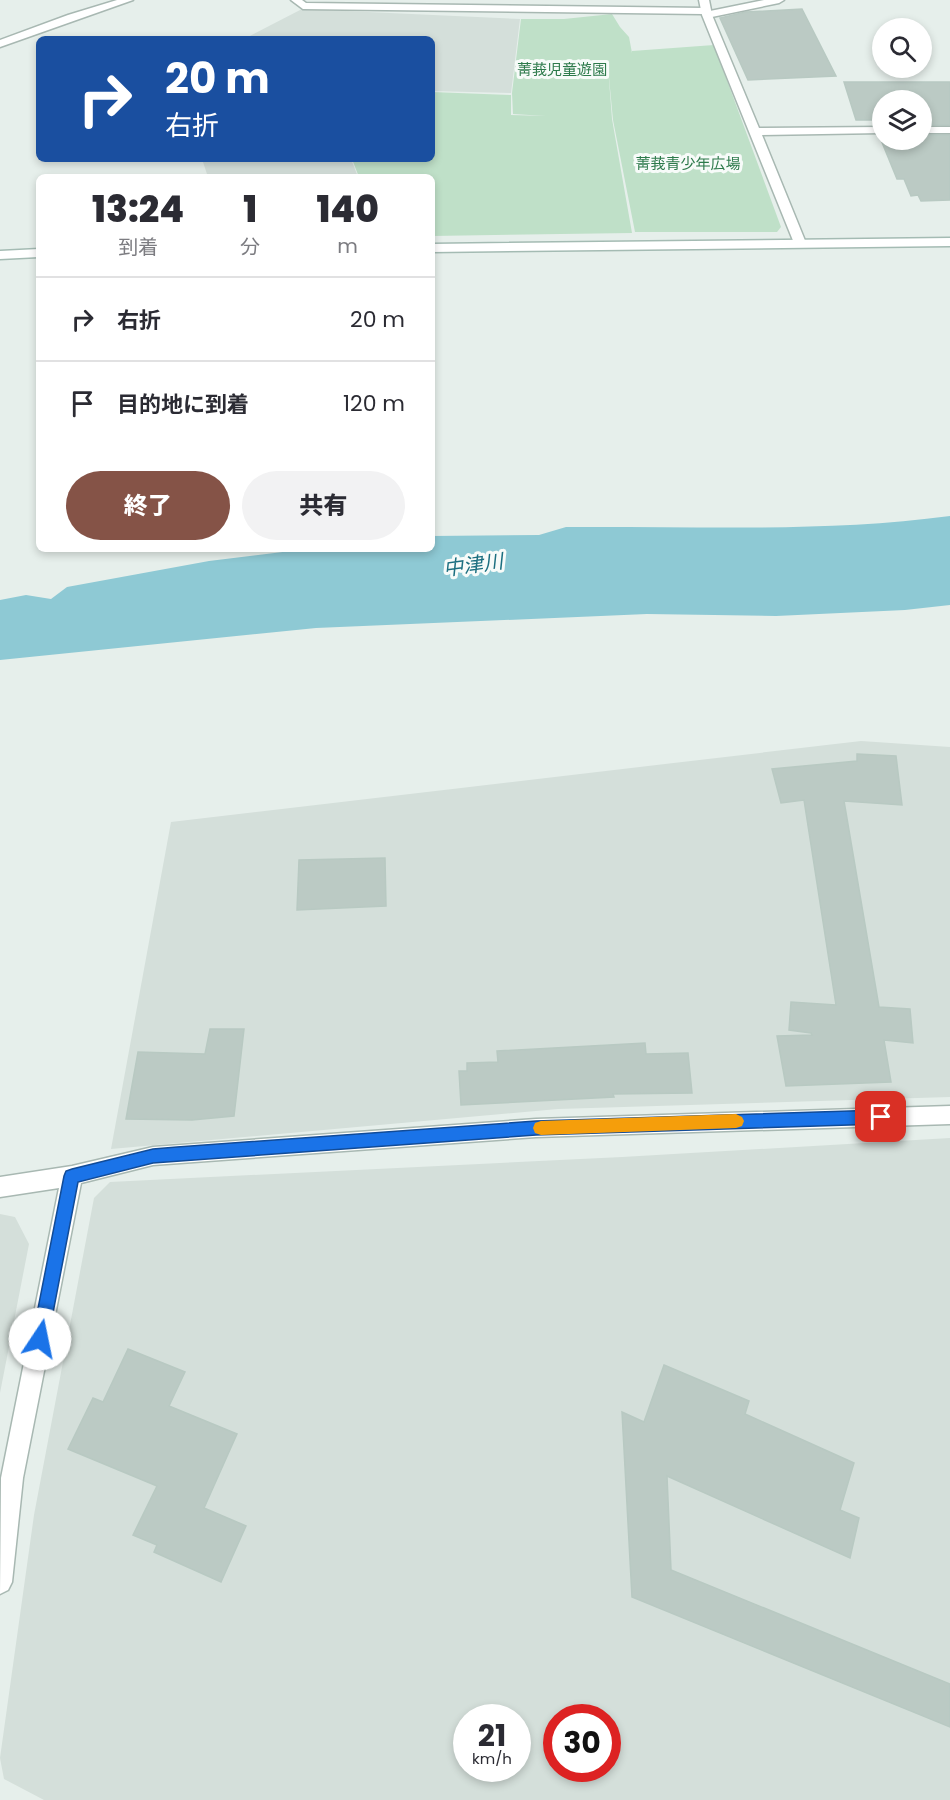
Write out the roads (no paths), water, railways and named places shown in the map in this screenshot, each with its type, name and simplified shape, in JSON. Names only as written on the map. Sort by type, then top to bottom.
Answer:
[{"type":"street","points":[[0,44],[72,17],[128,0]]},
{"type":"street","points":[[296,0],[303,6],[376,9],[705,9],[779,0]]},
{"type":"street","points":[[367,0],[376,9]]},
{"type":"street","points":[[705,9],[800,243]]},
{"type":"street","points":[[754,132],[872,130]]},
{"type":"street","points":[[932,130],[950,130]]},
{"type":"street","points":[[435,248],[950,242]]},
{"type":"street","points":[[0,255],[36,253]]},
{"type":"street","points":[[0,1188],[72,1176],[153,1156],[536,1128],[950,1115]]},
{"type":"street","points":[[0,1582],[12,1478],[72,1176]]},
{"type":"water","name":"中津川","points":[[950,516],[950,605],[905,610],[776,616],[647,614],[316,628],[0,660],[0,600],[26,595],[51,599],[67,587],[209,561],[282,552],[435,552],[435,536],[539,535],[566,527],[758,528],[902,521]]},
{"type":"park label","name":"菁莪児童遊園","points":[[562,69]]},
{"type":"park label","name":"菁莪青少年広場","points":[[688,163]]}]
